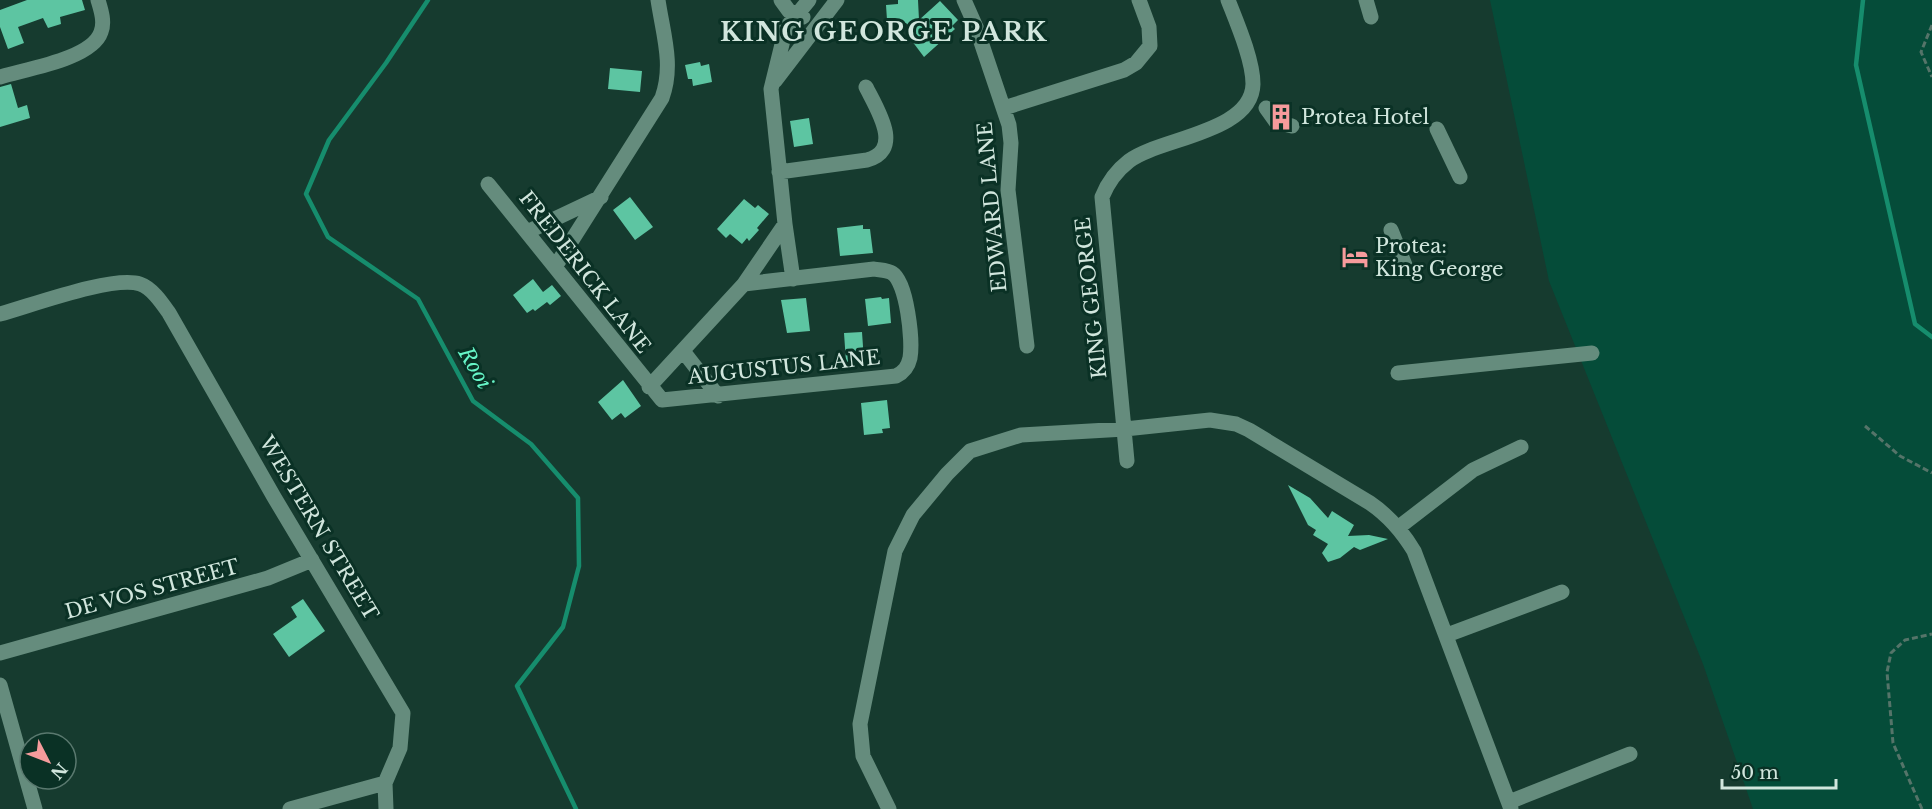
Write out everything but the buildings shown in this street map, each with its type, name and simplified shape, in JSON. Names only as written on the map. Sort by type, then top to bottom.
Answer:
[{"type":"street","points":[[0,77],[78,54],[93,46],[103,25],[98,0]]},
{"type":"street","points":[[555,267],[653,115],[669,79],[669,63],[658,0]]},
{"type":"street","points":[[781,0],[784,7],[795,15],[819,21]]},
{"type":"street","points":[[793,279],[771,89],[783,36],[795,15],[809,0]]},
{"type":"street","points":[[771,89],[819,21],[837,0]]},
{"type":"street","name":"EDWARD LANE","points":[[964,0],[976,27],[1004,108],[1011,143],[1008,190],[1027,346]]},
{"type":"street","points":[[1004,108],[1124,70],[1136,63],[1150,46],[1149,27],[1139,0]]},
{"type":"street","name":"KING GEORGE","points":[[1127,461],[1102,197],[1115,173],[1131,160],[1149,150],[1215,127],[1238,112],[1249,98],[1253,83],[1228,0]]},
{"type":"street","points":[[1366,0],[1371,17]]},
{"type":"street","points":[[779,172],[867,160],[879,155],[886,145],[886,128],[866,87]]},
{"type":"street","points":[[1266,108],[1276,122],[1292,126]]},
{"type":"street","points":[[1437,129],[1460,177]]},
{"type":"street","name":"FREDERICK LANE","points":[[489,184],[649,387]]},
{"type":"street","points":[[527,232],[601,197]]},
{"type":"street","points":[[649,387],[744,284],[785,224]]},
{"type":"street","points":[[1391,230],[1405,265]]},
{"type":"street","name":"AUGUSTUS LANE","points":[[649,387],[666,401],[896,376],[904,371],[910,357],[908,318],[902,283],[892,272],[874,269],[744,284]]},
{"type":"street","name":"WESTERN STREET","points":[[0,314],[98,286],[128,283],[141,284],[156,296],[170,313],[403,713],[400,748],[385,783],[386,809]]},
{"type":"street","points":[[683,351],[718,396]]},
{"type":"street","points":[[1398,373],[1592,353]]},
{"type":"street","points":[[889,809],[863,756],[860,724],[895,551],[914,515],[947,474],[970,451],[1021,435],[1125,429],[1210,420],[1236,424],[1370,503],[1399,527],[1414,551],[1510,806],[1630,754]]},
{"type":"street","points":[[1399,527],[1473,470],[1521,447]]},
{"type":"street","name":"DE VOS STREET","points":[[0,652],[268,579],[312,560]]},
{"type":"street","points":[[1447,635],[1562,592]]},
{"type":"street","points":[[0,685],[35,809]]},
{"type":"street","points":[[290,809],[385,783]]},
{"type":"path","points":[[1932,24],[1921,52],[1932,77]]},
{"type":"path","points":[[1865,426],[1900,456],[1932,473]]},
{"type":"path","points":[[1922,809],[1893,743],[1887,672],[1891,653],[1905,640],[1932,634]]},
{"type":"green space","points":[[1490,0],[1932,0],[1932,809],[1753,809],[1703,664],[1549,281]]},
{"type":"waterway","name":"Rooi","points":[[428,0],[386,63],[329,140],[306,194],[328,237],[418,299],[473,401],[531,444],[578,498],[579,566],[563,627],[517,686],[576,809]]},
{"type":"waterway","points":[[1863,0],[1856,65],[1915,324],[1932,337]]},
{"type":"place","name":"Protea Hotel","points":[[1281,117]]},
{"type":"place","name":"Protea: King George","points":[[1355,257]]},
{"type":"district","name":"KING GEORGE PARK","points":[[884,32]]}]
